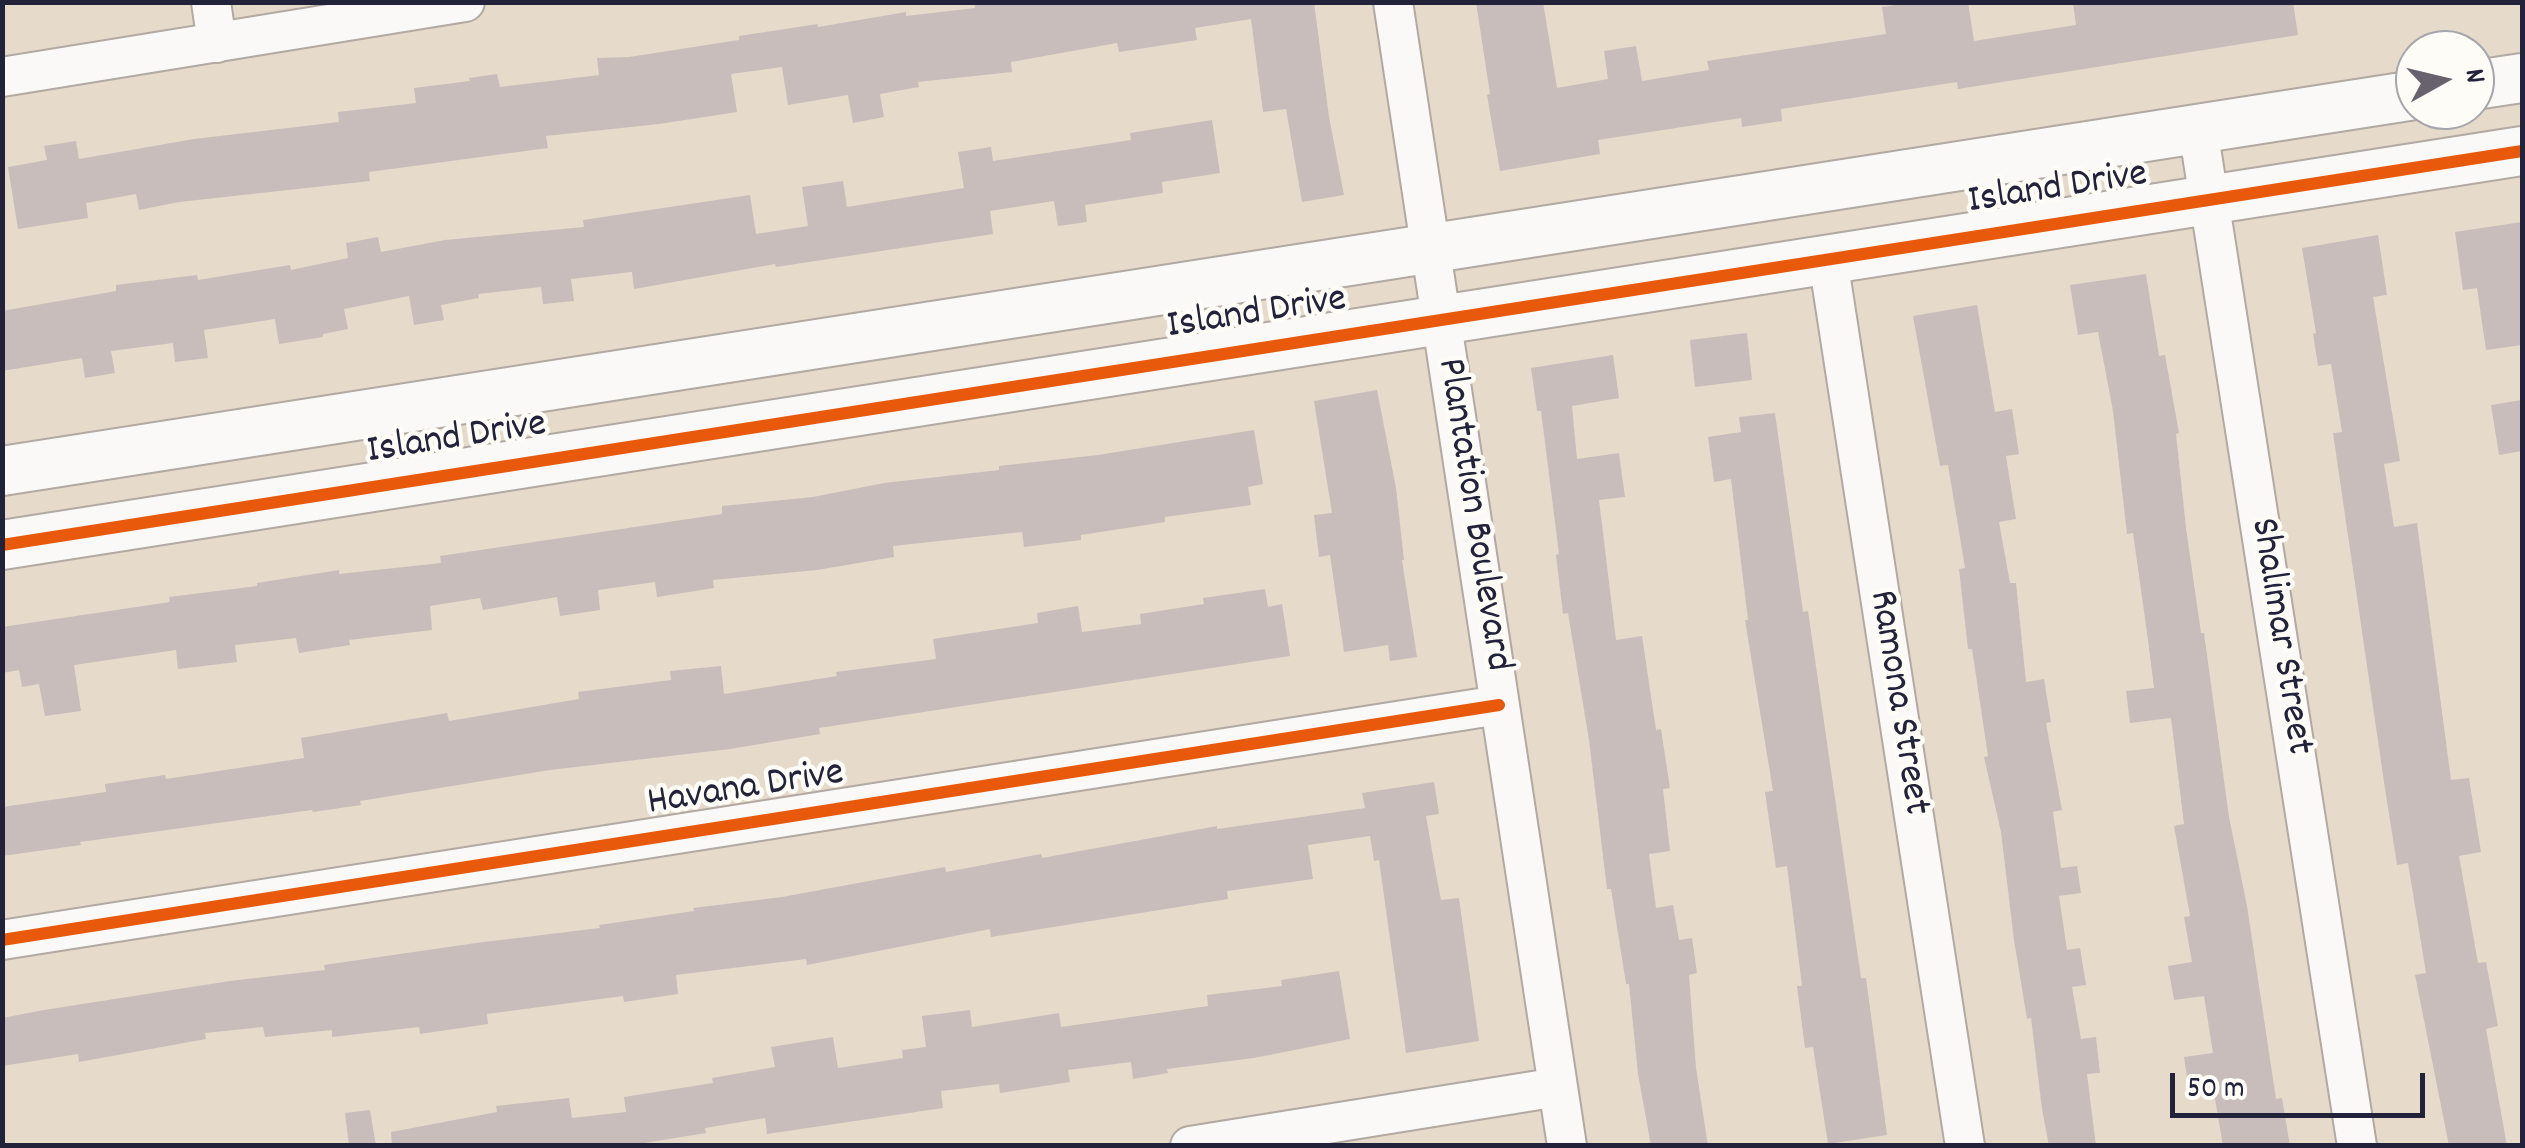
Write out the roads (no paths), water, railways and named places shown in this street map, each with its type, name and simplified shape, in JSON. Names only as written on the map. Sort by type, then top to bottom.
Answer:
[{"type":"street","points":[[212,2],[217,43]]},
{"type":"street","points":[[2,77],[465,2]]},
{"type":"street","name":"Plantation Boulevard","points":[[1393,2],[1568,1146]]},
{"type":"street","points":[[2495,82],[2522,78]]},
{"type":"street","name":"Island Drive","points":[[2,472],[2395,97]]},
{"type":"street","name":"Shalimar Street","points":[[2198,129],[2358,1146]]},
{"type":"street","name":"Island Drive","points":[[2,545],[2522,151]]},
{"type":"street","name":"Ramona Street","points":[[1828,260],[1965,1146]]},
{"type":"street","name":"Havana Drive","points":[[2,940],[1500,706]]},
{"type":"street","points":[[1190,1146],[1558,1087]]}]
